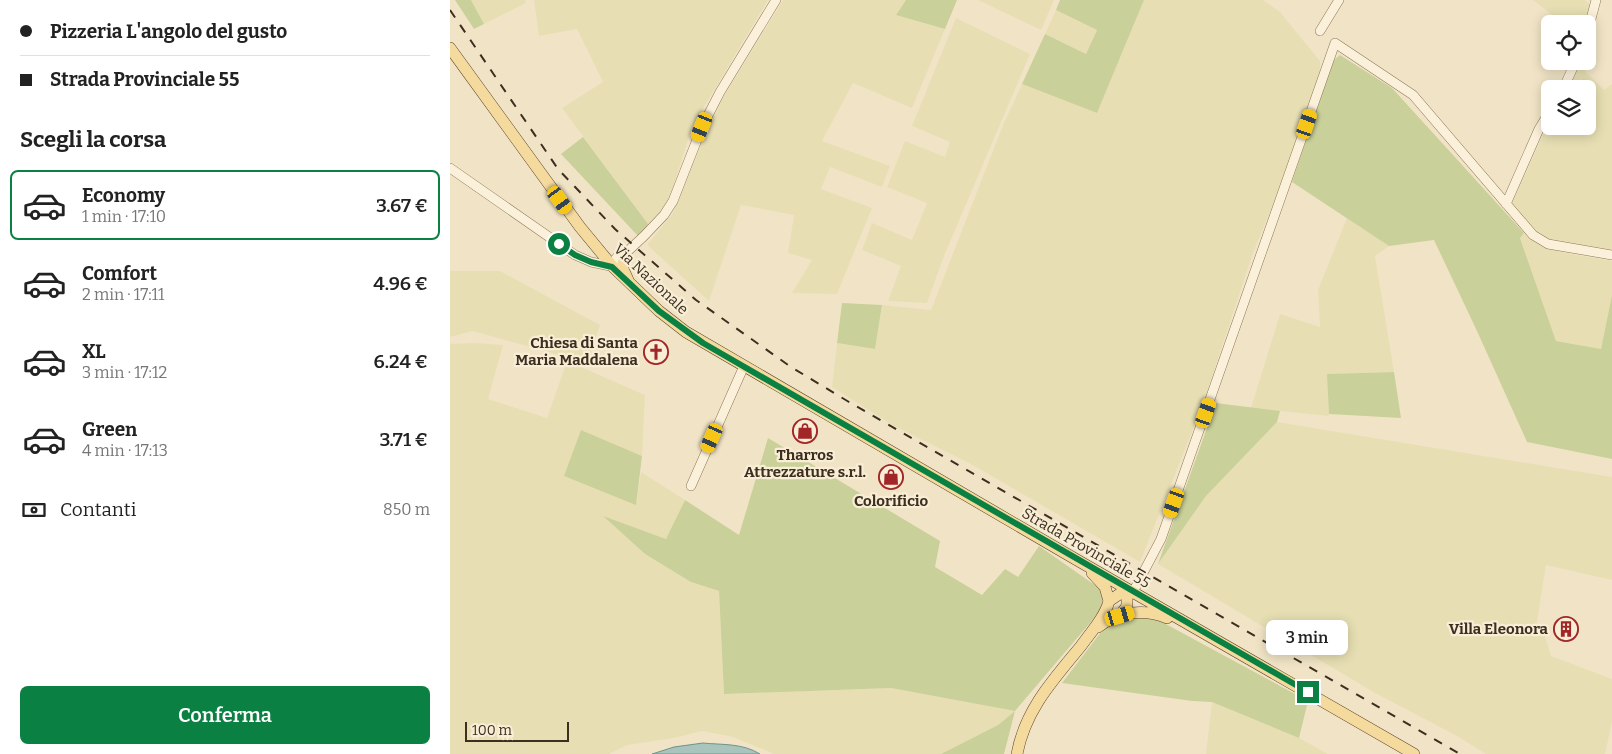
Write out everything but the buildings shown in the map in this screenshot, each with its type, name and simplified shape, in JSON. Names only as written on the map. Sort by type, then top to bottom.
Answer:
[{"type":"main road","points":[[450,48],[580,227],[596,239],[612,256],[621,259]]},
{"type":"main road","name":"Via Nazionale","points":[[621,259],[623,269],[630,284],[659,311],[686,332],[744,366]]},
{"type":"main road","name":"Strada Provinciale 55","points":[[744,366],[1414,754]]},
{"type":"main road","points":[[1017,754],[1022,733],[1040,696],[1092,632],[1108,608],[1110,601],[1102,582],[1078,560]]},
{"type":"main road","points":[[1110,601],[1130,591]]},
{"type":"main road","points":[[1120,616],[1127,606],[1130,591]]},
{"type":"main road","points":[[1092,632],[1102,624],[1120,616],[1140,612],[1159,614],[1199,630]]},
{"type":"street","points":[[450,168],[575,255],[591,262],[621,259],[664,215],[673,201],[702,127],[720,92],[776,0]]},
{"type":"street","points":[[1320,31],[1340,0]]},
{"type":"street","points":[[1592,15],[1596,0]]},
{"type":"street","points":[[1130,591],[1161,540],[1335,44],[1413,95],[1533,235],[1548,244],[1612,255]]},
{"type":"street","points":[[1506,204],[1541,126]]},
{"type":"street","points":[[691,486],[744,366]]},
{"type":"shaded area","points":[[471,0],[525,0],[526,3],[484,24]]},
{"type":"shaded area","points":[[534,0],[768,0],[692,127],[668,203],[648,224],[562,108],[603,82],[577,29],[539,36]]},
{"type":"shaded area","points":[[783,0],[906,0],[896,15],[945,29],[912,108],[853,83],[822,141],[890,166],[882,187],[830,167],[821,189],[872,208],[837,294],[792,293],[812,260],[788,253],[794,215],[741,205],[709,301],[647,245],[673,213],[721,101]]},
{"type":"shaded area","points":[[978,0],[1054,0],[1041,30]]},
{"type":"shaded area","points":[[1144,0],[1263,0],[1280,12],[1320,61],[1320,75],[1279,190],[1253,253],[1202,407],[1140,562],[969,463],[894,426],[832,387],[837,343],[875,349],[882,305],[931,310],[1003,125],[1022,84],[1097,113]]},
{"type":"shaded area","points":[[1533,0],[1585,0],[1591,5],[1587,15],[1552,15]]},
{"type":"shaded area","points":[[1056,10],[1097,30],[1086,54],[1045,34]]},
{"type":"shaded area","points":[[956,18],[1030,54],[944,256],[927,303],[888,301],[901,266],[862,250],[872,223],[912,240],[927,203],[887,187],[905,141],[945,157],[950,142],[912,126]]},
{"type":"shaded area","points":[[1576,70],[1584,70],[1594,80],[1571,80]]},
{"type":"shaded area","points":[[1596,82],[1604,90],[1612,84],[1612,252],[1540,238],[1512,204],[1543,135],[1596,135]]},
{"type":"shaded area","points":[[1347,218],[1389,246],[1375,256],[1394,372],[1328,374],[1329,416],[1251,408],[1280,314],[1320,327],[1318,290]]},
{"type":"shaded area","points":[[1524,233],[1533,240],[1561,252],[1612,261],[1612,295],[1601,349],[1556,341],[1520,237]]},
{"type":"shaded area","points":[[450,271],[500,271],[600,325],[587,363],[473,331],[450,337]]},
{"type":"shaded area","points":[[450,344],[503,345],[488,399],[547,418],[567,361],[645,395],[642,456],[581,430],[636,504],[641,472],[685,500],[666,539],[604,517],[645,554],[691,582],[719,591],[724,694],[891,688],[1015,711],[998,725],[941,754],[774,754],[733,737],[702,731],[674,738],[627,745],[609,754],[450,754]]},
{"type":"shaded area","points":[[1277,422],[1612,477],[1612,580],[1546,565],[1536,628],[1543,630],[1551,656],[1612,679],[1612,722],[1605,754],[1486,754],[1457,736],[1375,693],[1158,564],[1206,496]]},
{"type":"shaded area","points":[[1212,702],[1299,738],[1328,754],[1206,754]]},
{"type":"green space","points":[[455,0],[471,0],[484,24],[474,29]]},
{"type":"green space","points":[[906,0],[957,0],[945,29],[896,15]]},
{"type":"green space","points":[[1060,0],[1144,0],[1097,113],[1022,84],[1045,34],[1086,54],[1097,30],[1056,10]]},
{"type":"green space","points":[[1340,55],[1392,88],[1524,233],[1520,238],[1556,341],[1601,349],[1612,295],[1612,459],[1527,442],[1434,240],[1389,246],[1292,182],[1333,61]]},
{"type":"green space","points":[[583,137],[648,224],[639,237],[561,154]]},
{"type":"green space","points":[[842,303],[882,305],[875,349],[837,343]]},
{"type":"green space","points":[[1394,372],[1401,418],[1329,414],[1327,374]]},
{"type":"green space","points":[[1216,403],[1280,411],[1277,422],[1206,496],[1158,564]]},
{"type":"green space","points":[[581,430],[642,456],[636,505],[564,476]]},
{"type":"green space","points":[[768,438],[940,541],[935,567],[982,595],[1005,569],[1018,577],[1039,546],[1099,588],[1102,603],[1099,610],[1015,711],[891,688],[724,694],[719,591],[691,582],[645,554],[603,516],[666,539],[685,500],[739,535]]},
{"type":"green space","points":[[1144,616],[1162,622],[1308,701],[1299,738],[1212,702],[1192,701],[1062,683],[1104,628]]},
{"type":"green space","points":[[1015,711],[1004,754],[941,754],[998,725]]},
{"type":"water","points":[[703,743],[739,746],[760,754],[652,754],[674,747]]},
{"type":"railway","points":[[450,10],[558,169],[615,229],[696,300],[791,367],[849,402],[1460,754]]},
{"type":"place","name":"Chiesa di Santa Maria Maddalena","points":[[656,352]]},
{"type":"place","name":"Tharros Attrezzature s.r.l.","points":[[805,431]]},
{"type":"place","name":"Colorificio","points":[[891,477]]},
{"type":"place","name":"Villa Eleonora","points":[[1566,629]]},
{"type":"route","points":[[559,244],[575,255],[591,262],[612,267],[659,311],[703,343],[1308,692]]}]
